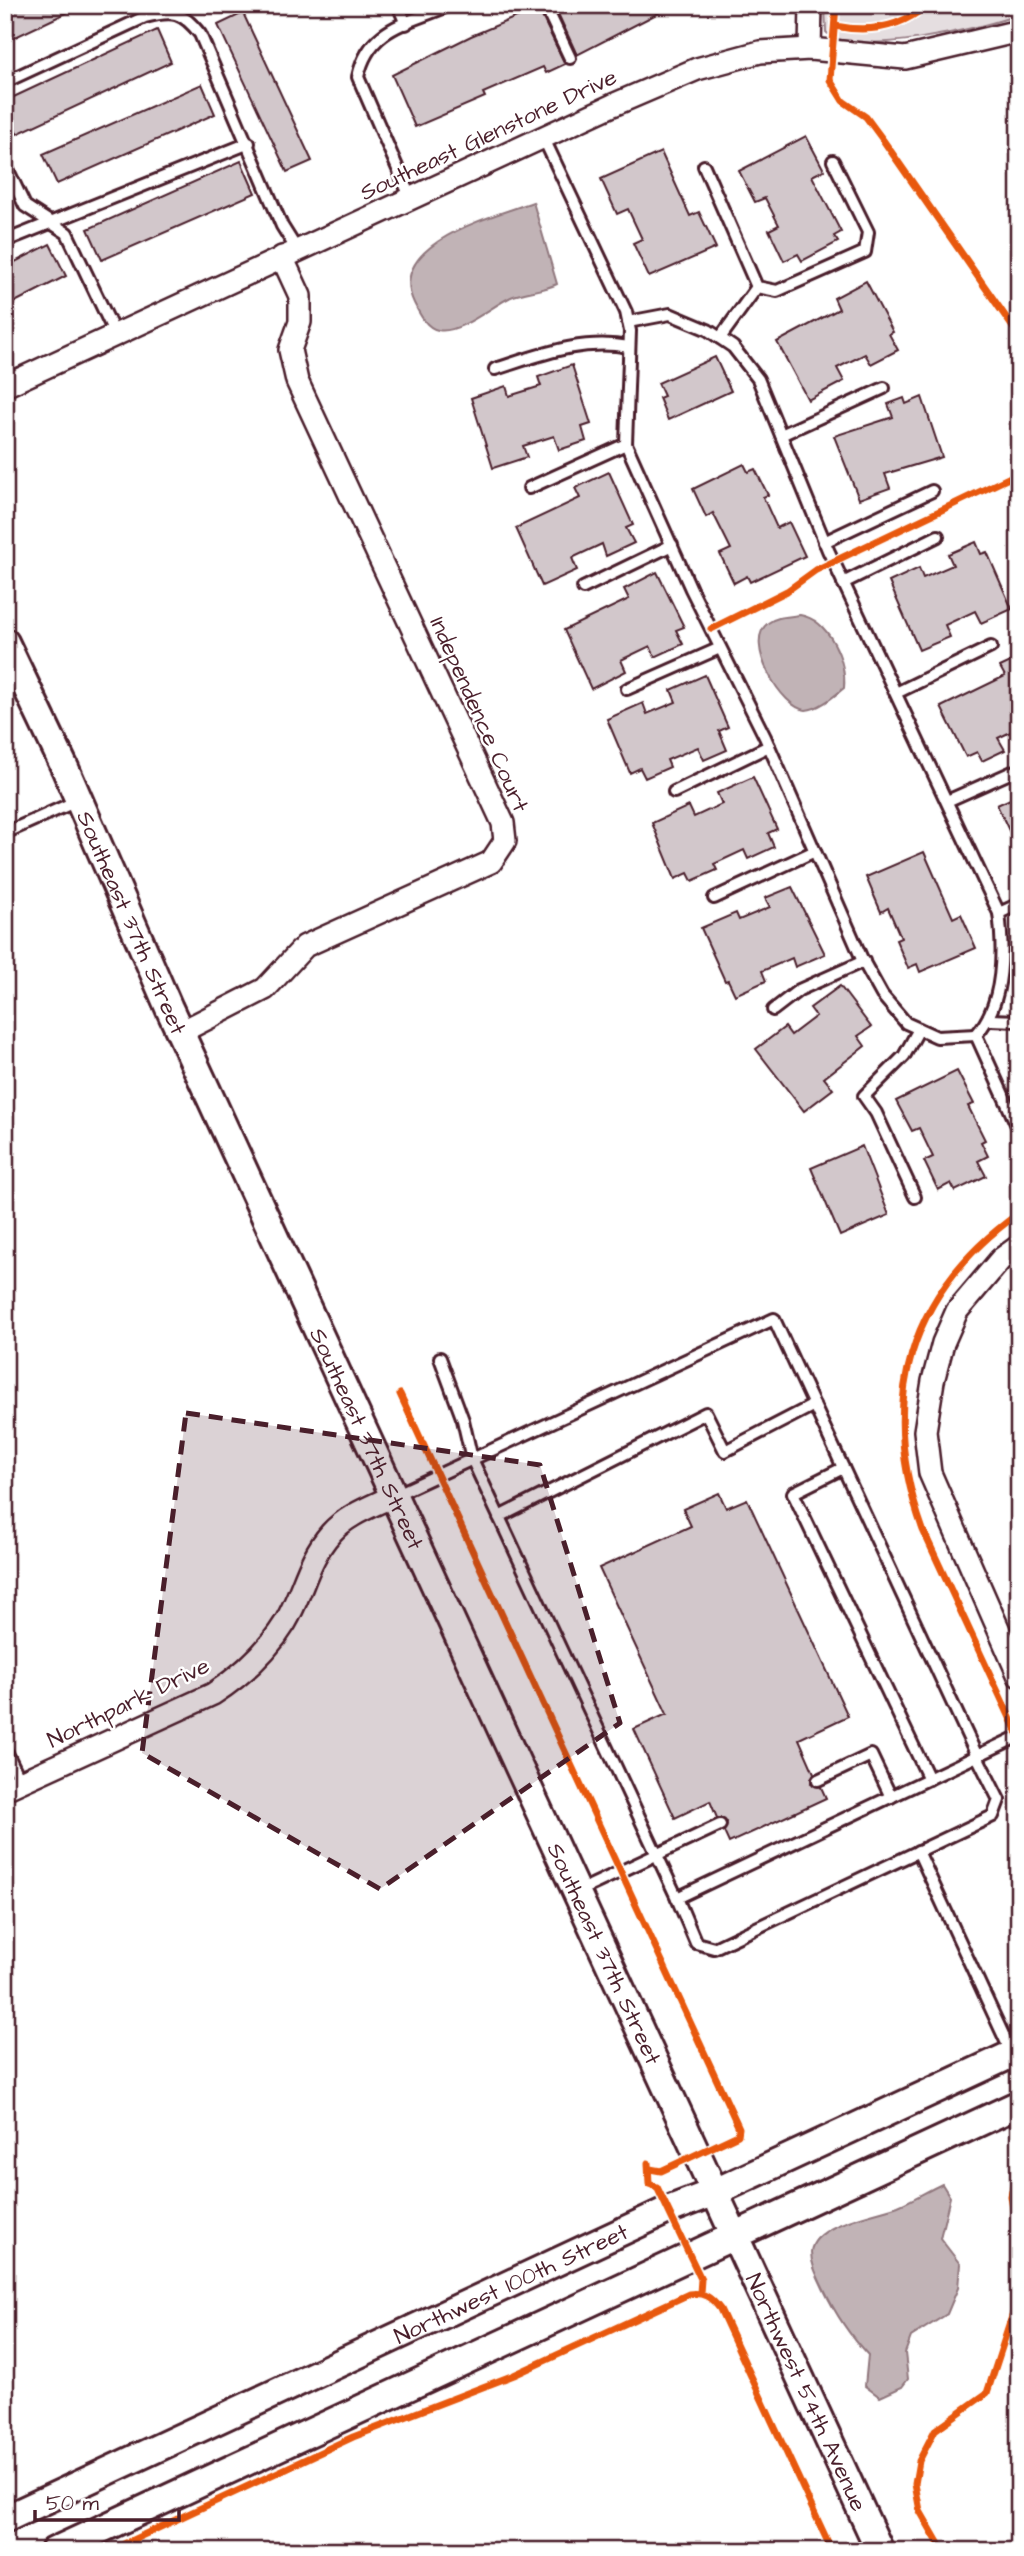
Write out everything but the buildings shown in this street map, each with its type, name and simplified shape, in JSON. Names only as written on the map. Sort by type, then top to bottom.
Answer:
[{"type":"street","points":[[810,49],[811,5]]},
{"type":"street","name":"Southeast Glenstone Drive","points":[[5,386],[613,105],[697,69],[760,52],[810,49],[905,58],[1019,31]]},
{"type":"street","name":"Independence Court","points":[[181,1032],[265,989],[304,946],[491,862],[505,841],[503,823],[297,381],[290,350],[300,322],[300,296],[290,253]]},
{"type":"street","name":"Southeast 37th Street","points":[[5,642],[79,800],[181,1032],[579,1891],[734,2233]]},
{"type":"street","points":[[1019,1246],[1001,1259],[957,1311],[943,1343],[933,1381],[925,1431],[930,1473],[1019,1675]]},
{"type":"street","name":"Northpark Drive","points":[[13,1786],[214,1694],[242,1675],[285,1623],[304,1574],[331,1533],[348,1518],[395,1495]]},
{"type":"street","name":"Northwest 100th Street","points":[[5,2519],[1015,2052]]},
{"type":"street","points":[[54,2551],[734,2233],[1019,2104]]},
{"type":"street","name":"Northwest 54th Avenue","points":[[734,2233],[880,2551]]},
{"type":"lane","points":[[398,5],[406,23]]},
{"type":"lane","points":[[411,199],[358,77],[362,59],[381,34],[450,5]]},
{"type":"lane","points":[[545,5],[570,58]]},
{"type":"lane","points":[[5,82],[145,17],[168,12],[187,18],[200,34],[249,143],[290,253]]},
{"type":"lane","points":[[544,139],[626,312],[629,347],[626,444],[720,648],[769,746],[864,961],[881,995],[906,1023],[937,1037],[976,1035],[990,1020],[1003,945],[999,913],[824,542],[758,379],[733,347],[670,314],[628,322]]},
{"type":"lane","points":[[5,241],[249,143]]},
{"type":"lane","points":[[757,287],[777,291],[865,252],[868,232],[833,161]]},
{"type":"lane","points":[[5,164],[25,206],[68,233],[116,336]]},
{"type":"lane","points":[[704,166],[757,287]]},
{"type":"lane","points":[[720,338],[757,287]]},
{"type":"lane","points":[[495,369],[573,345],[606,342],[629,347]]},
{"type":"lane","points":[[781,435],[884,388]]},
{"type":"lane","points":[[529,488],[626,444]]},
{"type":"lane","points":[[824,542],[932,491]]},
{"type":"lane","points":[[843,583],[938,536]]},
{"type":"lane","points":[[583,588],[672,545]]},
{"type":"lane","points":[[896,693],[990,647]]},
{"type":"lane","points":[[627,688],[720,648]]},
{"type":"lane","points":[[674,792],[769,746]]},
{"type":"lane","points":[[947,801],[1019,769]]},
{"type":"lane","points":[[5,833],[79,800]]},
{"type":"lane","points":[[714,898],[815,851]]},
{"type":"lane","points":[[999,913],[1019,904]]},
{"type":"lane","points":[[774,1010],[799,990],[864,961]]},
{"type":"lane","points":[[990,1020],[1019,1021]]},
{"type":"lane","points":[[915,1197],[876,1113],[864,1096],[904,1056],[919,1029]]},
{"type":"lane","points":[[976,1035],[1019,1130]]},
{"type":"lane","points":[[395,1495],[472,1459],[774,1319],[999,1800],[993,1815],[714,1948],[696,1943],[472,1459],[463,1420],[440,1358]]},
{"type":"lane","points":[[499,1517],[706,1413],[725,1451],[814,1405]]},
{"type":"lane","points":[[843,1468],[793,1493],[929,1779]]},
{"type":"lane","points":[[677,1898],[1019,1736]]},
{"type":"lane","points":[[5,1749],[13,1786]]},
{"type":"lane","points":[[817,1780],[871,1755],[891,1797]]},
{"type":"lane","points":[[579,1891],[720,1825]]},
{"type":"lane","points":[[918,1851],[1015,2052]]},
{"type":"highlighted area","points":[[186,1413],[540,1465],[620,1723],[380,1889],[142,1753]]},
{"type":"shaded area","points":[[825,5],[1019,5],[1019,14],[950,33],[862,43],[840,40],[826,32]]},
{"type":"shaded area","points":[[533,202],[557,284],[511,297],[456,328],[438,330],[423,320],[414,303],[409,282],[415,264],[429,248],[471,224]]},
{"type":"shaded area","points":[[800,615],[810,618],[827,633],[839,654],[844,677],[844,688],[822,705],[806,710],[797,707],[777,687],[769,674],[760,645],[761,632],[768,623],[779,618]]},
{"type":"shaded area","points":[[942,2184],[950,2197],[940,2238],[960,2264],[958,2288],[947,2314],[911,2337],[905,2353],[908,2379],[902,2387],[880,2397],[865,2386],[868,2355],[832,2306],[815,2271],[811,2252],[814,2242],[834,2227],[898,2206]]},
{"type":"cycle path","points":[[836,5],[830,80],[843,101],[866,117],[883,140],[1019,336]]},
{"type":"cycle path","points":[[835,26],[860,29],[884,27],[906,19],[927,5]]},
{"type":"cycle path","points":[[711,629],[787,591],[816,570],[1019,473]]},
{"type":"cycle path","points":[[1019,1213],[981,1244],[950,1278],[927,1315],[912,1354],[904,1395],[903,1438],[909,1483],[923,1530],[1019,1737]]},
{"type":"cycle path","points":[[400,1394],[739,2128],[738,2135],[661,2171],[650,2169]]},
{"type":"cycle path","points":[[1019,2157],[1011,2196],[1019,2247]]},
{"type":"cycle path","points":[[648,2163],[649,2184],[657,2187],[701,2279],[700,2293]]},
{"type":"cycle path","points":[[109,2551],[353,2437],[514,2375],[689,2294],[707,2296],[720,2309],[832,2551]]},
{"type":"cycle path","points":[[943,2551],[920,2511],[915,2484],[919,2461],[935,2430],[987,2393],[1019,2295]]}]
